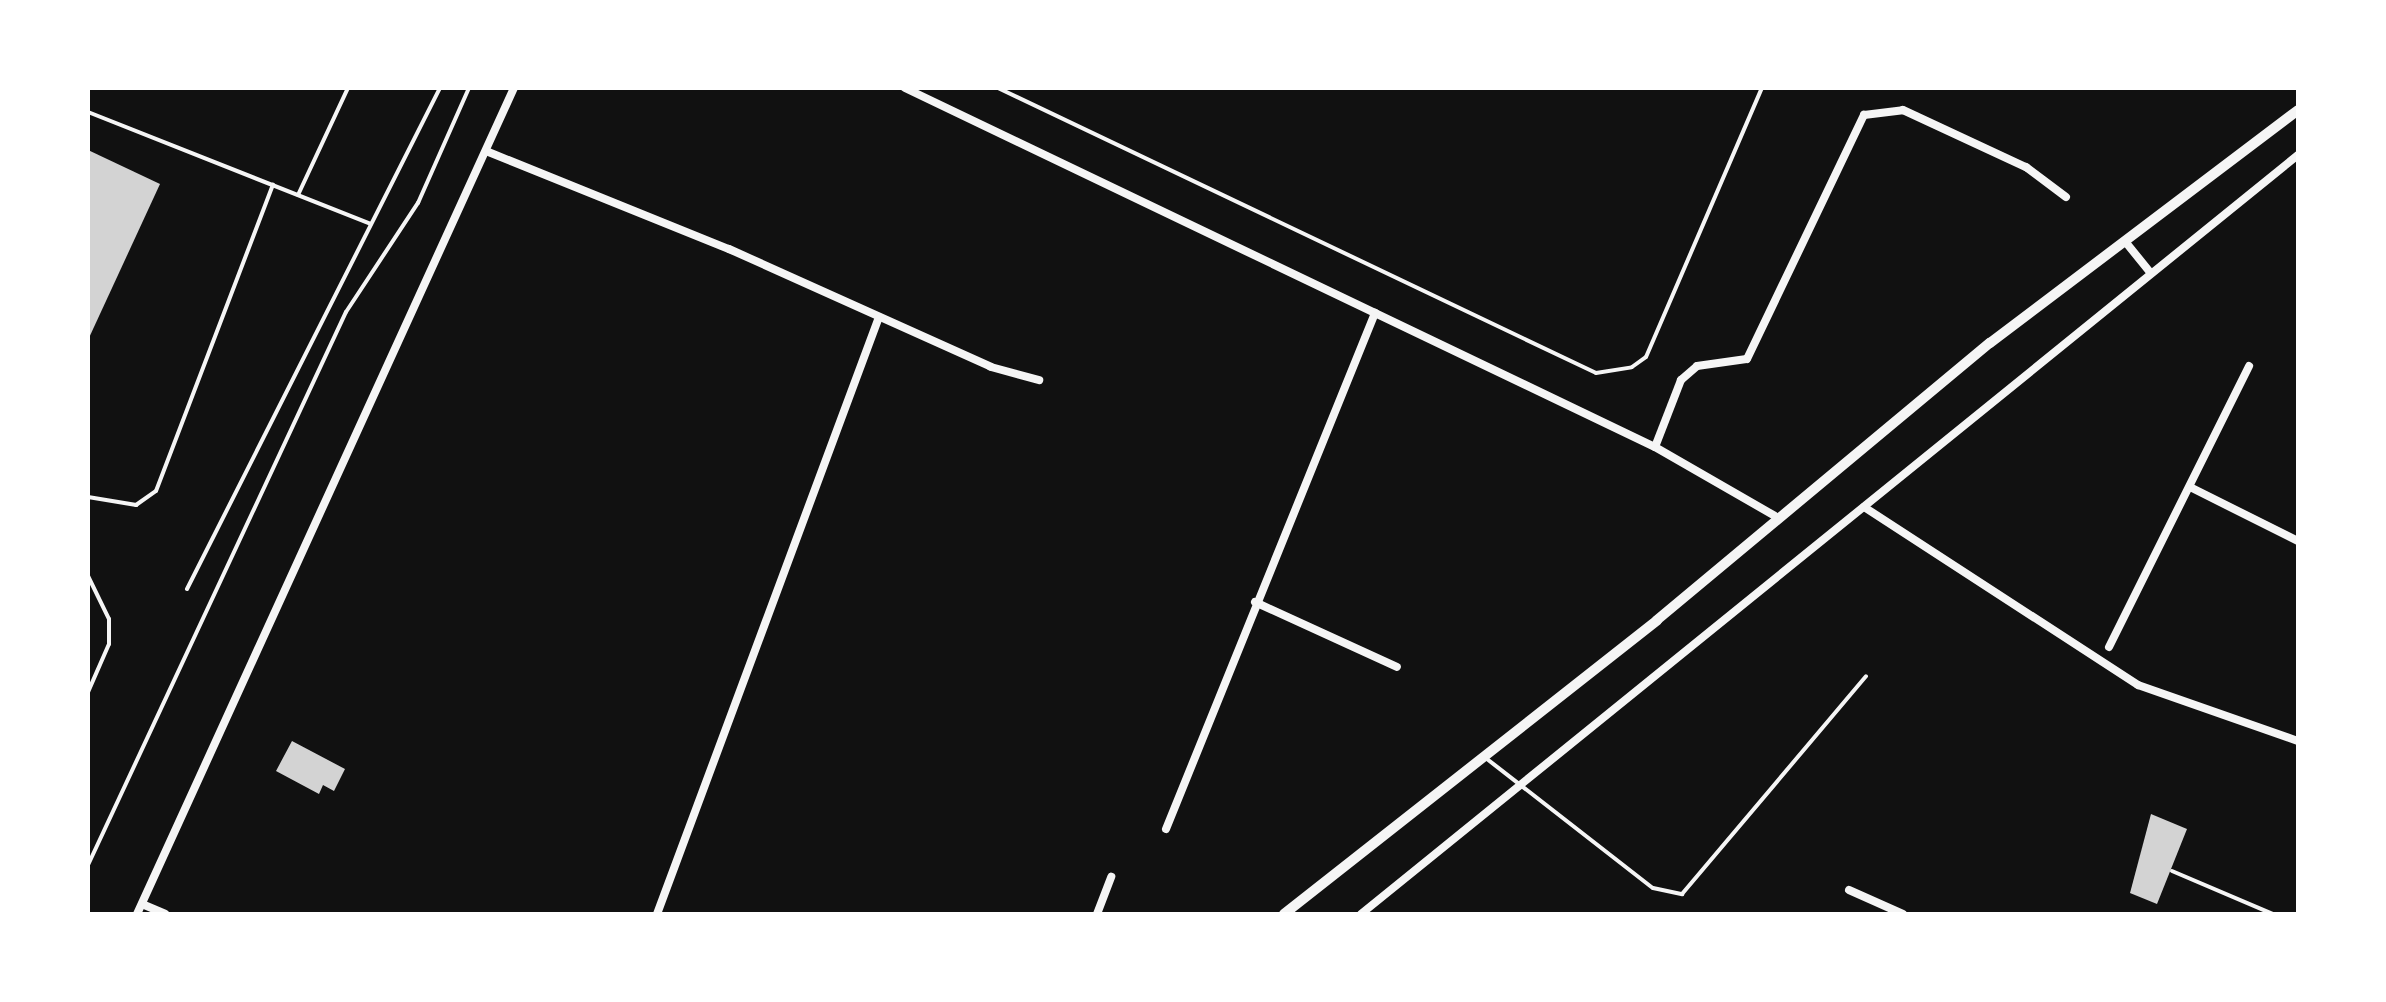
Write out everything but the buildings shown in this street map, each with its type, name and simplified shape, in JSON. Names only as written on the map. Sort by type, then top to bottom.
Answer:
[{"type":"street","points":[[137,914],[514,88]]},
{"type":"street","points":[[905,88],[1655,447],[1775,516]]},
{"type":"street","points":[[1655,447],[1681,380],[1697,366],[1747,359],[1864,115],[1903,110],[2026,167],[2066,197]]},
{"type":"street","points":[[1284,914],[1475,757],[1657,620],[1775,516],[1990,343],[2128,245],[2298,110]]},
{"type":"street","points":[[486,151],[879,317],[1039,380]]},
{"type":"street","points":[[1361,914],[1523,787],[2298,155]]},
{"type":"street","points":[[2128,245],[2151,273]]},
{"type":"street","points":[[1166,829],[1255,602],[1375,313]]},
{"type":"street","points":[[657,914],[879,317]]},
{"type":"street","points":[[2109,647],[2249,366]]},
{"type":"street","points":[[2190,487],[2298,541]]},
{"type":"street","points":[[1864,507],[2138,685],[2298,741]]},
{"type":"street","points":[[1255,602],[1397,667]]},
{"type":"street","points":[[1097,914],[1111,877]]},
{"type":"street","points":[[1849,890],[1903,914]]},
{"type":"street","points":[[142,904],[165,914]]},
{"type":"lane","points":[[298,195],[348,88]]},
{"type":"lane","points":[[187,589],[440,88]]},
{"type":"lane","points":[[88,865],[346,312],[418,203],[469,88]]},
{"type":"lane","points":[[998,88],[1596,373],[1632,367],[1646,357],[1762,88]]},
{"type":"lane","points":[[88,112],[371,224]]},
{"type":"lane","points":[[88,497],[136,505],[156,491],[273,185]]},
{"type":"lane","points":[[88,576],[109,619],[109,644],[88,692]]},
{"type":"lane","points":[[1475,757],[1498,761],[1523,787],[1653,888],[1682,894],[1866,676]]},
{"type":"lane","points":[[2172,871],[2273,914]]}]
